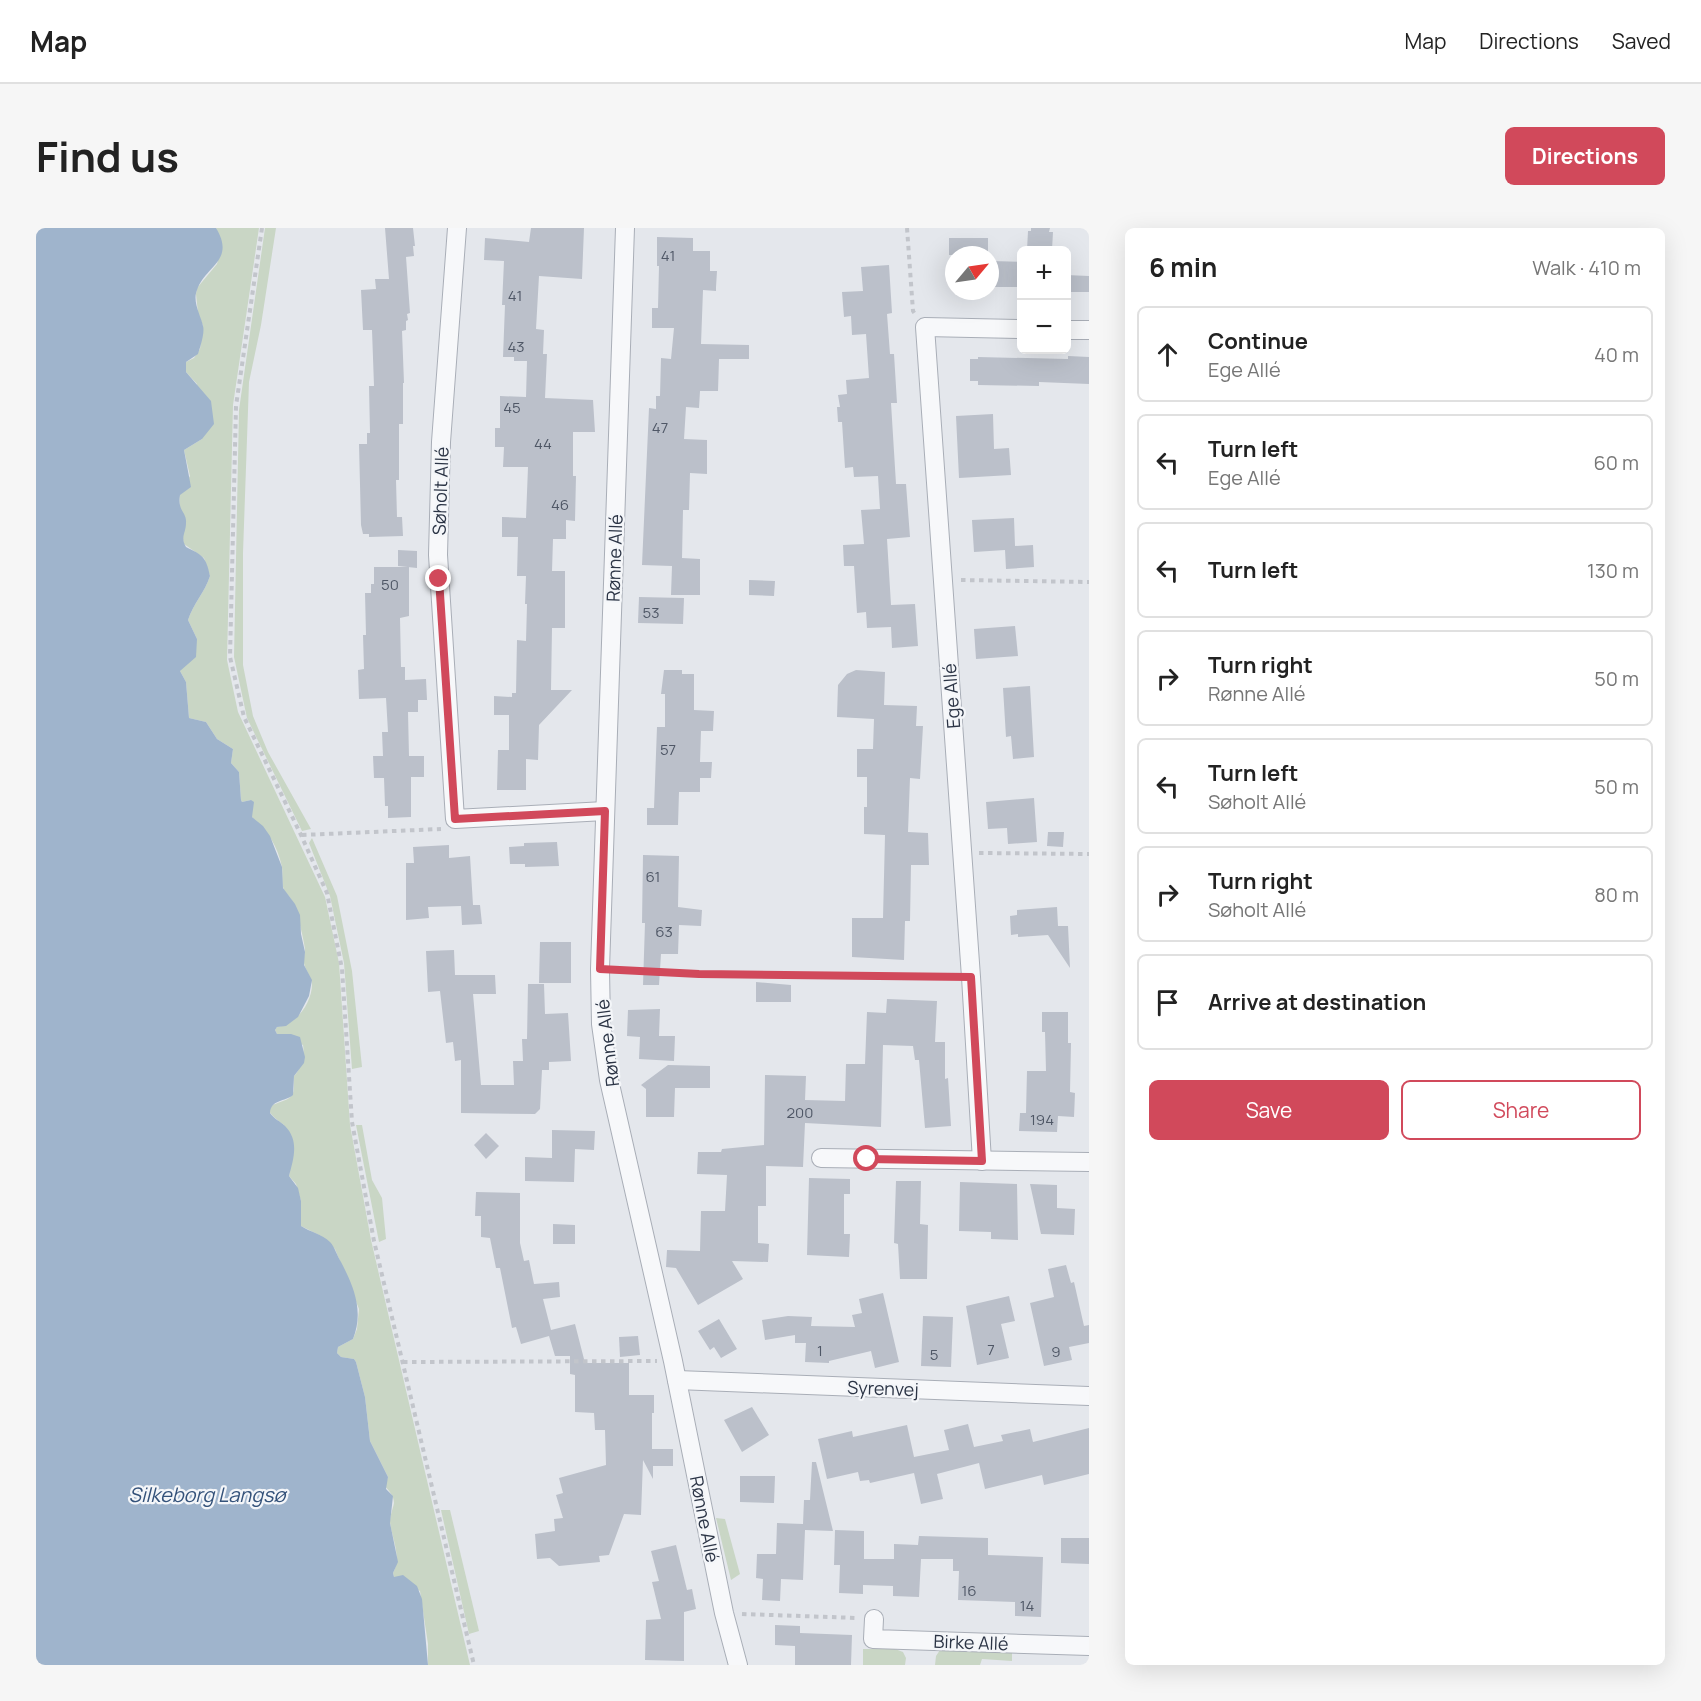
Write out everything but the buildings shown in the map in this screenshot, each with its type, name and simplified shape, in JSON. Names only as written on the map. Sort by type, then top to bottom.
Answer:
[{"type":"street","name":"Søholt Allé","points":[[455,819],[438,555],[441,442],[457,228]]},
{"type":"street","name":"Rønne Allé","points":[[625,228],[600,969],[601,1024],[609,1080],[673,1361],[724,1613],[738,1665]]},
{"type":"street","points":[[925,327],[1017,329]]},
{"type":"street","name":"Ege Allé","points":[[925,327],[982,1161]]},
{"type":"street","points":[[1071,330],[1089,330]]},
{"type":"street","points":[[455,819],[605,811]]},
{"type":"street","points":[[821,1158],[1089,1162]]},
{"type":"street","name":"Syrenvej","points":[[677,1380],[1089,1396]]},
{"type":"street","name":"Birke Allé","points":[[874,1619],[873,1639],[1089,1646]]},
{"type":"path","points":[[262,228],[236,406],[230,657],[244,717],[327,893],[342,969],[352,1122],[374,1241],[474,1665]]},
{"type":"path","points":[[907,228],[913,311],[925,327]]},
{"type":"path","points":[[943,580],[1089,582]]},
{"type":"path","points":[[301,835],[446,829],[455,819]]},
{"type":"path","points":[[962,852],[1089,854]]},
{"type":"path","points":[[600,969],[699,974],[971,977]]},
{"type":"path","points":[[403,1362],[673,1361]]},
{"type":"path","points":[[724,1613],[874,1619]]},
{"type":"green space","points":[[216,228],[259,228],[233,405],[227,660],[238,712],[325,897],[339,963],[350,1125],[371,1240],[470,1665],[428,1665],[428,1644],[420,1591],[394,1577],[397,1554],[390,1517],[394,1503],[385,1486],[388,1477],[370,1441],[365,1397],[356,1362],[354,1359],[341,1357],[337,1353],[338,1347],[353,1339],[357,1329],[359,1309],[335,1249],[321,1236],[301,1226],[301,1201],[296,1184],[289,1176],[284,1125],[270,1112],[273,1105],[292,1095],[294,1076],[303,1057],[303,1045],[277,1034],[275,1030],[296,1018],[306,1006],[311,992],[312,984],[304,963],[305,949],[302,932],[294,905],[283,887],[282,867],[275,845],[252,817],[251,800],[242,802],[241,800],[239,772],[231,763],[233,749],[217,739],[206,722],[189,718],[186,682],[180,671],[197,639],[188,620],[210,576],[204,558],[184,544],[180,518],[180,494],[190,476],[184,450],[202,439],[197,384],[186,372],[186,362],[194,358],[200,349],[203,326],[198,313],[196,294],[197,288],[217,264],[222,246]]},
{"type":"green space","points":[[265,228],[276,228],[261,325],[249,382],[243,553],[243,665],[253,716],[268,752],[311,829],[302,831],[247,718],[234,657],[239,410]]},
{"type":"green space","points":[[312,838],[337,896],[352,971],[362,1067],[352,1069],[344,963],[330,896],[309,843]]},
{"type":"green space","points":[[356,1125],[362,1125],[372,1180],[382,1198],[386,1239],[379,1242]]},
{"type":"green space","points":[[441,1510],[450,1510],[479,1631],[469,1634]]},
{"type":"green space","points":[[716,1518],[725,1519],[740,1574],[731,1580]]},
{"type":"green space","points":[[863,1649],[895,1649],[903,1652],[906,1658],[905,1665],[863,1665]]},
{"type":"green space","points":[[940,1650],[1012,1652],[1012,1661],[982,1659],[980,1665],[935,1665],[936,1656]]},
{"type":"water","name":"Silkeborg Langsø","points":[[36,228],[216,228],[221,239],[223,248],[221,256],[201,282],[196,295],[196,304],[203,329],[201,344],[198,354],[186,362],[186,372],[211,401],[214,424],[202,439],[184,450],[191,487],[180,495],[179,500],[186,519],[183,540],[186,547],[200,554],[205,560],[210,576],[188,620],[197,639],[196,657],[180,671],[186,682],[189,718],[206,722],[217,739],[233,749],[231,763],[239,772],[241,800],[242,802],[251,800],[254,802],[252,817],[270,836],[282,867],[283,888],[300,915],[305,952],[304,965],[312,980],[309,996],[298,1017],[286,1026],[277,1027],[275,1030],[277,1034],[291,1034],[300,1037],[305,1057],[304,1063],[294,1076],[293,1095],[273,1105],[270,1113],[285,1126],[293,1138],[294,1151],[289,1176],[298,1188],[301,1201],[301,1226],[327,1239],[332,1244],[346,1271],[356,1299],[358,1319],[353,1339],[338,1347],[337,1353],[341,1357],[354,1359],[356,1362],[365,1397],[370,1441],[388,1477],[386,1489],[393,1496],[390,1523],[398,1562],[393,1573],[394,1577],[403,1575],[417,1586],[422,1599],[428,1665],[36,1665]]},
{"type":"route","points":[[439,579],[455,819],[605,811],[600,969],[699,974],[971,977],[982,1161],[867,1159]]}]
